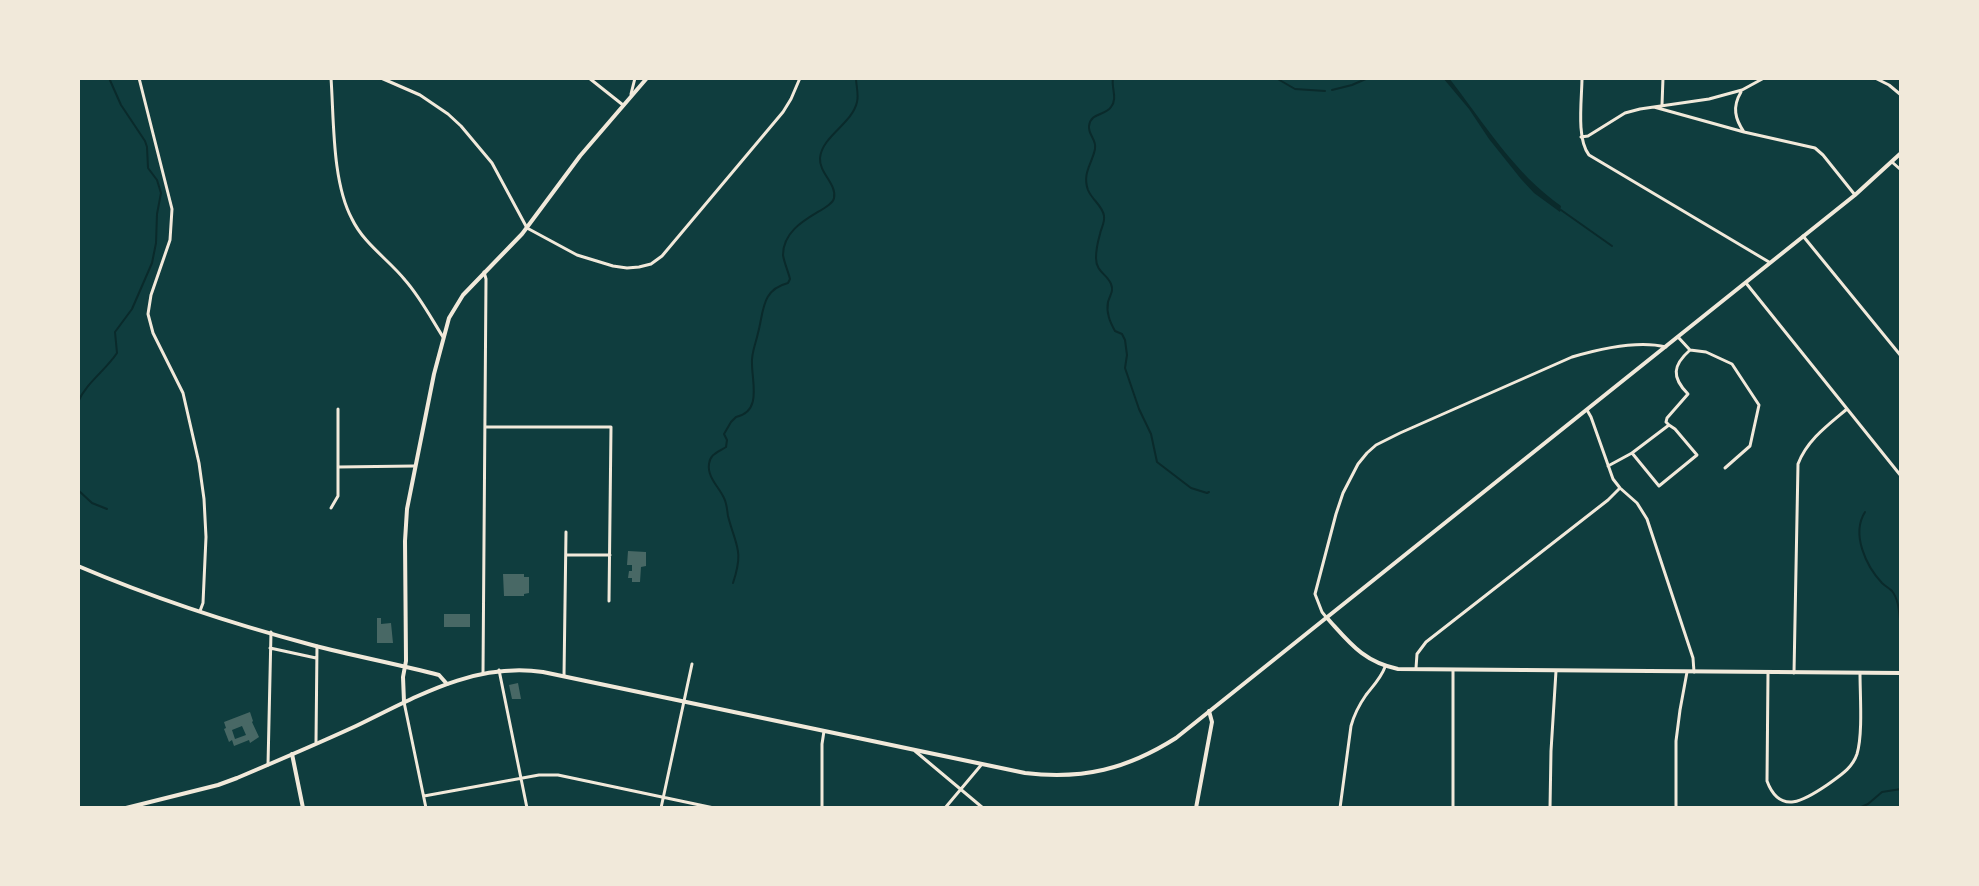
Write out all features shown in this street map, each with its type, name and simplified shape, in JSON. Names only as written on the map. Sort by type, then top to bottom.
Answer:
[{"type":"main road","points":[[404,702],[407,509],[443,337],[455,307],[527,228],[580,156],[647,78]]},
{"type":"main road","points":[[126,808],[218,785],[447,684],[499,670],[530,670],[564,676],[1048,776],[1076,776],[1130,763],[1176,738],[1900,156]]},
{"type":"main road","points":[[78,566],[129,588],[200,611],[317,646],[439,675],[447,684]]},
{"type":"main road","points":[[1327,617],[1359,652],[1385,667],[1453,671],[1901,673]]},
{"type":"main road","points":[[1196,808],[1212,722],[1209,711]]},
{"type":"main road","points":[[292,754],[303,808]]},
{"type":"street","points":[[139,78],[172,209],[170,240],[151,295],[148,314],[153,333],[183,393],[199,463],[206,537],[200,611]]},
{"type":"street","points":[[331,78],[339,183],[351,219],[365,239],[416,293],[443,337]]},
{"type":"street","points":[[381,78],[420,95],[461,126],[492,163],[527,228],[595,262],[627,268],[651,264],[662,256],[783,112],[800,78]]},
{"type":"street","points":[[589,78],[623,105]]},
{"type":"street","points":[[631,97],[635,78]]},
{"type":"street","points":[[1582,78],[1581,137],[1589,155],[1770,263]]},
{"type":"street","points":[[1662,105],[1663,78]]},
{"type":"street","points":[[1581,137],[1588,136],[1625,113],[1709,99],[1742,90],[1764,78]]},
{"type":"street","points":[[1875,78],[1901,95]]},
{"type":"street","points":[[1742,90],[1734,111],[1744,132]]},
{"type":"street","points":[[1654,107],[1815,148],[1855,195]]},
{"type":"street","points":[[1892,162],[1901,170]]},
{"type":"street","points":[[1803,236],[1901,356]]},
{"type":"street","points":[[483,673],[484,272]]},
{"type":"street","points":[[1745,283],[1901,476]]},
{"type":"street","points":[[1678,337],[1690,350],[1706,352],[1732,364],[1759,405],[1750,446],[1725,468]]},
{"type":"street","points":[[1327,617],[1315,594],[1336,514],[1352,473],[1376,445],[1572,357],[1646,344],[1666,347]]},
{"type":"street","points":[[1632,453],[1659,486],[1697,455],[1666,422],[1688,394],[1676,373],[1678,362],[1690,350]]},
{"type":"street","points":[[331,508],[338,496],[338,409]]},
{"type":"street","points":[[1794,673],[1798,464],[1808,443],[1847,409]]},
{"type":"street","points":[[1587,410],[1613,479],[1637,503],[1647,519],[1693,658],[1694,672]]},
{"type":"street","points":[[1608,466],[1632,453],[1669,425]]},
{"type":"street","points":[[485,427],[611,427],[609,601]]},
{"type":"street","points":[[338,467],[415,466]]},
{"type":"street","points":[[1416,670],[1417,654],[1426,642],[1620,488]]},
{"type":"street","points":[[564,676],[566,532]]},
{"type":"street","points":[[567,555],[610,555]]},
{"type":"street","points":[[268,765],[271,632]]},
{"type":"street","points":[[316,743],[317,646]]},
{"type":"street","points":[[270,648],[316,658]]},
{"type":"street","points":[[661,808],[692,664]]},
{"type":"street","points":[[1340,808],[1354,715],[1385,667]]},
{"type":"street","points":[[499,670],[527,808]]},
{"type":"street","points":[[1453,671],[1453,808]]},
{"type":"street","points":[[1550,808],[1556,671]]},
{"type":"street","points":[[1676,808],[1676,741],[1687,672]]},
{"type":"street","points":[[1768,672],[1767,781],[1776,796],[1793,803],[1809,798],[1844,772],[1854,760],[1859,743],[1860,673]]},
{"type":"street","points":[[404,702],[426,808]]},
{"type":"street","points":[[822,808],[824,731]]},
{"type":"street","points":[[914,750],[983,808]]},
{"type":"street","points":[[945,808],[982,764]]},
{"type":"street","points":[[424,796],[539,775],[558,775],[714,808]]},
{"type":"water","points":[[1443,78],[1449,78],[1514,163],[1561,206],[1560,212],[1521,179]]},
{"type":"building","points":[[628,551],[646,552],[646,566],[641,567],[640,582],[632,582],[632,578],[628,578],[632,565],[627,565]]},
{"type":"building","points":[[503,574],[524,574],[524,577],[529,577],[529,593],[504,596]]},
{"type":"building","points":[[444,614],[470,614],[470,627],[444,627]]},
{"type":"building","points":[[377,618],[381,618],[381,624],[391,623],[393,643],[377,643]]},
{"type":"building","points":[[518,683],[521,699],[512,699],[509,685]]},
{"type":"building","points":[[250,712],[259,737],[250,743],[249,740],[234,746],[232,740],[229,742],[224,722]],"holes":[[[242,726],[246,735],[235,739],[232,730]]]},
{"type":"waterway","points":[[78,402],[86,388],[117,353],[115,332],[132,309],[152,263],[161,193],[157,180],[148,168],[145,141],[121,105],[109,78]]},
{"type":"waterway","points":[[733,583],[738,549],[725,500],[710,473],[710,461],[726,447],[724,434],[731,422],[744,414],[752,403],[752,356],[765,302],[773,291],[790,279],[783,255],[785,243],[799,225],[834,198],[820,158],[826,143],[854,110],[858,99],[856,78]]},
{"type":"waterway","points":[[1113,78],[1113,104],[1090,122],[1095,146],[1086,179],[1088,190],[1104,216],[1096,258],[1098,267],[1112,286],[1108,314],[1115,331],[1122,334],[1125,340],[1125,368],[1151,434],[1157,462],[1191,488],[1209,492]]},
{"type":"waterway","points":[[1276,78],[1295,89],[1325,91]]},
{"type":"waterway","points":[[1332,90],[1368,78]]},
{"type":"waterway","points":[[1561,210],[1612,246]]},
{"type":"waterway","points":[[78,490],[92,503],[107,509]]},
{"type":"waterway","points":[[1865,512],[1860,530],[1862,549],[1876,576],[1895,595],[1901,628]]},
{"type":"waterway","points":[[1859,808],[1882,792],[1901,789]]}]
